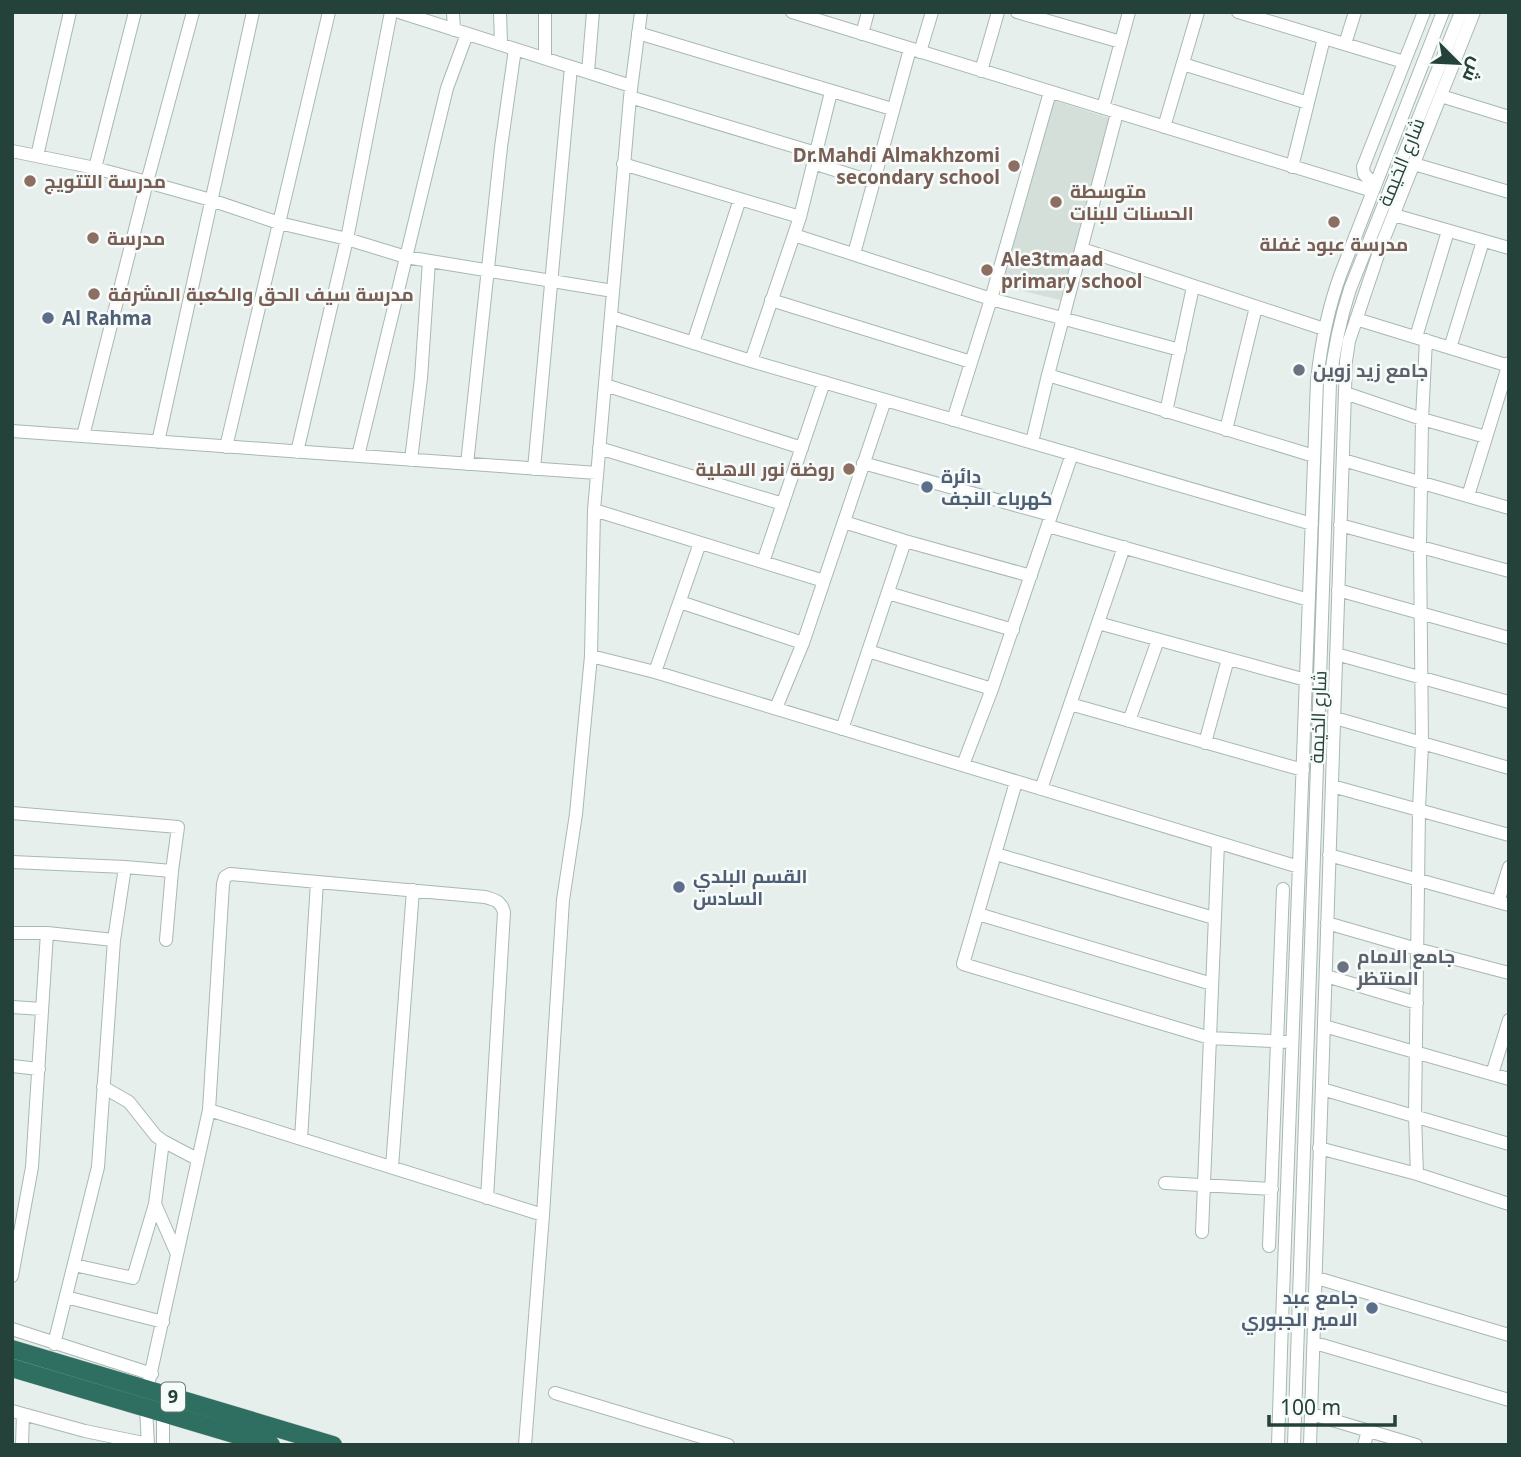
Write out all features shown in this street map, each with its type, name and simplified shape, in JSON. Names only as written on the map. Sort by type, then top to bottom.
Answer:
[{"type":"highway","name":"9","points":[[12,1349],[152,1396],[333,1445]]},
{"type":"highway","name":"9","points":[[12,1368],[152,1396],[271,1445]]},
{"type":"street","points":[[37,156],[70,12]]},
{"type":"street","points":[[95,168],[135,12]]},
{"type":"street","points":[[83,436],[193,12]]},
{"type":"street","points":[[158,442],[253,12]]},
{"type":"street","points":[[226,447],[329,12]]},
{"type":"street","points":[[297,452],[347,239],[391,12]]},
{"type":"street","points":[[399,12],[587,72],[630,91],[873,182]]},
{"type":"street","points":[[453,12],[454,30]]},
{"type":"street","points":[[500,12],[501,44]]},
{"type":"street","points":[[545,12],[545,58]]},
{"type":"street","points":[[587,72],[593,12]]},
{"type":"street","points":[[525,1445],[544,1215],[563,900],[576,814],[591,656],[594,510],[599,448],[630,91],[641,12]]},
{"type":"street","points":[[792,12],[1292,167],[1374,188]]},
{"type":"street","points":[[862,34],[868,12]]},
{"type":"street","points":[[853,254],[892,110],[932,12]]},
{"type":"street","points":[[981,71],[998,12]]},
{"type":"street","points":[[1017,12],[1121,41]]},
{"type":"street","points":[[1103,108],[1129,12]]},
{"type":"street","points":[[1164,127],[1198,12]]},
{"type":"street","points":[[1238,12],[1266,16],[1324,38],[1404,62]]},
{"type":"street","points":[[1345,44],[1354,12]]},
{"type":"street","points":[[1374,188],[1364,174],[1363,167],[1404,62],[1424,12],[1442,15]]},
{"type":"street","name":"شارع الخيمة","points":[[1293,1445],[1330,382],[1339,324],[1350,289],[1375,244],[1396,174],[1461,12]]},
{"type":"street","points":[[1310,1445],[1348,351],[1375,244],[1394,215],[1474,12]]},
{"type":"street","name":"شارع الخيمة","points":[[1278,1445],[1317,381],[1324,329],[1337,282],[1442,15]]},
{"type":"street","points":[[638,33],[892,110]]},
{"type":"street","points":[[358,456],[447,88],[467,34]]},
{"type":"street","points":[[1292,167],[1324,38]]},
{"type":"street","points":[[467,464],[501,147],[516,49]]},
{"type":"street","points":[[1183,64],[1308,103]]},
{"type":"street","points":[[534,469],[571,67]]},
{"type":"street","points":[[751,361],[800,217],[831,92]]},
{"type":"street","points":[[953,420],[991,299],[1050,92]]},
{"type":"street","points":[[1441,96],[1509,117]]},
{"type":"street","points":[[1406,106],[1410,114],[1422,108]]},
{"type":"street","points":[[1032,442],[1117,113]]},
{"type":"street","points":[[12,151],[148,182],[279,223],[347,239],[406,257],[613,291]]},
{"type":"street","points":[[1385,161],[1394,160],[1396,174]]},
{"type":"street","points":[[623,164],[800,217]]},
{"type":"street","points":[[1414,164],[1509,192]]},
{"type":"street","points":[[693,343],[740,199]]},
{"type":"street","points":[[1394,215],[1509,248]]},
{"type":"street","points":[[1416,1174],[1416,1003],[1422,744],[1421,339],[1448,231]]},
{"type":"street","points":[[794,235],[991,299],[1180,349]]},
{"type":"street","points":[[1450,348],[1483,241]]},
{"type":"street","points":[[1082,249],[1324,329]]},
{"type":"street","points":[[411,460],[421,378],[429,261]]},
{"type":"street","points":[[1166,412],[1194,287]]},
{"type":"street","points":[[771,300],[971,362]]},
{"type":"street","points":[[1226,430],[1256,307]]},
{"type":"street","points":[[611,317],[751,361],[1312,524]]},
{"type":"street","points":[[1356,318],[1508,365],[1468,496]]},
{"type":"street","points":[[1048,375],[1314,456]]},
{"type":"street","points":[[763,562],[824,382]]},
{"type":"street","points":[[605,385],[802,448]]},
{"type":"street","points":[[1345,393],[1486,438]]},
{"type":"street","points":[[776,708],[803,643],[885,400]]},
{"type":"street","points":[[12,431],[597,473]]},
{"type":"street","points":[[599,448],[783,504]]},
{"type":"street","points":[[963,765],[1013,630],[1072,454]]},
{"type":"street","points":[[1343,460],[1509,508]]},
{"type":"street","points":[[863,463],[978,496],[1124,547],[1309,600]]},
{"type":"street","points":[[594,510],[824,581]]},
{"type":"street","points":[[844,522],[1031,576]]},
{"type":"street","points":[[1340,525],[1509,571]]},
{"type":"street","points":[[842,729],[905,541]]},
{"type":"street","points":[[655,672],[700,543]]},
{"type":"street","points":[[1041,789],[1124,547]]},
{"type":"street","points":[[1338,590],[1509,638]]},
{"type":"street","points":[[888,593],[1013,630]]},
{"type":"street","points":[[680,602],[803,643]]},
{"type":"street","points":[[1098,623],[1306,681]]},
{"type":"street","points":[[1129,721],[1158,640]]},
{"type":"street","points":[[868,651],[992,689]]},
{"type":"street","points":[[1336,654],[1509,702]]},
{"type":"street","points":[[591,656],[776,708],[1299,867]]},
{"type":"street","points":[[1205,743],[1228,659]]},
{"type":"street","points":[[1306,697],[1309,725],[1314,727],[1318,723]]},
{"type":"street","points":[[1070,704],[1205,743],[1303,766],[1308,758],[1312,760],[1316,783]]},
{"type":"street","points":[[1335,718],[1509,768]]},
{"type":"street","points":[[1016,782],[963,964],[1210,1038],[1291,1042]]},
{"type":"street","points":[[1332,786],[1509,835]]},
{"type":"street","points":[[12,813],[178,827],[166,940]]},
{"type":"street","points":[[1202,1232],[1218,843]]},
{"type":"street","points":[[996,854],[1214,918]]},
{"type":"street","points":[[1329,855],[1503,904],[1509,867]]},
{"type":"street","points":[[12,862],[172,871]]},
{"type":"street","points":[[54,1344],[98,1167],[114,940],[125,867]]},
{"type":"street","points":[[22,1445],[18,1412],[85,1431],[148,1444],[147,1428],[163,1322],[209,1110],[222,884],[230,874],[495,900],[502,904],[505,912],[487,1198]]},
{"type":"street","points":[[1313,877],[1329,878]]},
{"type":"street","points":[[301,1139],[317,882]]},
{"type":"street","points":[[1269,1246],[1283,889]]},
{"type":"street","points":[[392,1167],[413,891]]},
{"type":"street","points":[[978,914],[1212,984]]},
{"type":"street","points":[[1327,923],[1509,973]]},
{"type":"street","points":[[12,933],[47,933],[114,940]]},
{"type":"street","points":[[12,1276],[32,1167],[47,933]]},
{"type":"street","points":[[1326,976],[1416,1003]]},
{"type":"street","points":[[12,1007],[42,1009]]},
{"type":"street","points":[[1492,1074],[1509,1020]]},
{"type":"street","points":[[1324,1026],[1509,1079]]},
{"type":"street","points":[[12,1066],[38,1069]]},
{"type":"street","points":[[103,1087],[129,1102],[156,1136],[197,1159]]},
{"type":"street","points":[[1322,1089],[1509,1144]]},
{"type":"street","points":[[209,1110],[544,1215]]},
{"type":"street","points":[[74,1265],[133,1278],[155,1205],[163,1141]]},
{"type":"street","points":[[1320,1148],[1416,1174],[1509,1204]]},
{"type":"street","points":[[1165,1183],[1272,1189]]},
{"type":"street","points":[[155,1205],[177,1254]]},
{"type":"street","points":[[1285,1220],[1301,1220]]},
{"type":"street","points":[[1284,1269],[1292,1267],[1299,1270]]},
{"type":"street","points":[[1317,1278],[1509,1335]]},
{"type":"street","points":[[66,1297],[163,1322]]},
{"type":"street","points":[[1298,1301],[1316,1302]]},
{"type":"street","points":[[12,1329],[54,1344],[152,1396],[163,1439]]},
{"type":"street","points":[[1315,1343],[1509,1399]]},
{"type":"street","points":[[555,1393],[728,1445]]},
{"type":"street","points":[[1312,1414],[1416,1445]]},
{"type":"street","points":[[147,1428],[163,1439]]},
{"type":"street","points":[[85,1431],[85,1445]]},
{"type":"street","points":[[1364,1445],[1368,1431]]},
{"type":"shaded area","name":"متوسطة الحسنات للبنات","points":[[1053,100],[1112,119],[1060,300],[999,285]]},
{"type":"place","name":"Dr.Mahdi Almakhzomi secondary school","points":[[1014,166]]},
{"type":"place","name":"مدرسة التتويج","points":[[30,181]]},
{"type":"place","name":"متوسطة الحسنات للبنات","points":[[1056,202]]},
{"type":"place","name":"مدرسة عبود غفلة","points":[[1334,222]]},
{"type":"place","name":"مدرسة","points":[[93,238]]},
{"type":"place","name":"Ale3tmaad primary school","points":[[987,270]]},
{"type":"place","name":"مدرسة سيف الحق والكعبة المشرفة","points":[[94,294]]},
{"type":"place","name":"Al Rahma","points":[[48,318]]},
{"type":"place","name":"جامع زيد زوين","points":[[1299,370]]},
{"type":"place","name":"روضة نور الاهلية","points":[[849,469]]},
{"type":"place","name":"دائرة كهرباء النجف","points":[[927,487]]},
{"type":"place","name":"القسم البلدي السادس","points":[[679,887]]},
{"type":"place","name":"جامع الامام المنتظر","points":[[1343,967]]},
{"type":"place","name":"جامع عبد الامير الجبوري","points":[[1372,1308]]}]
